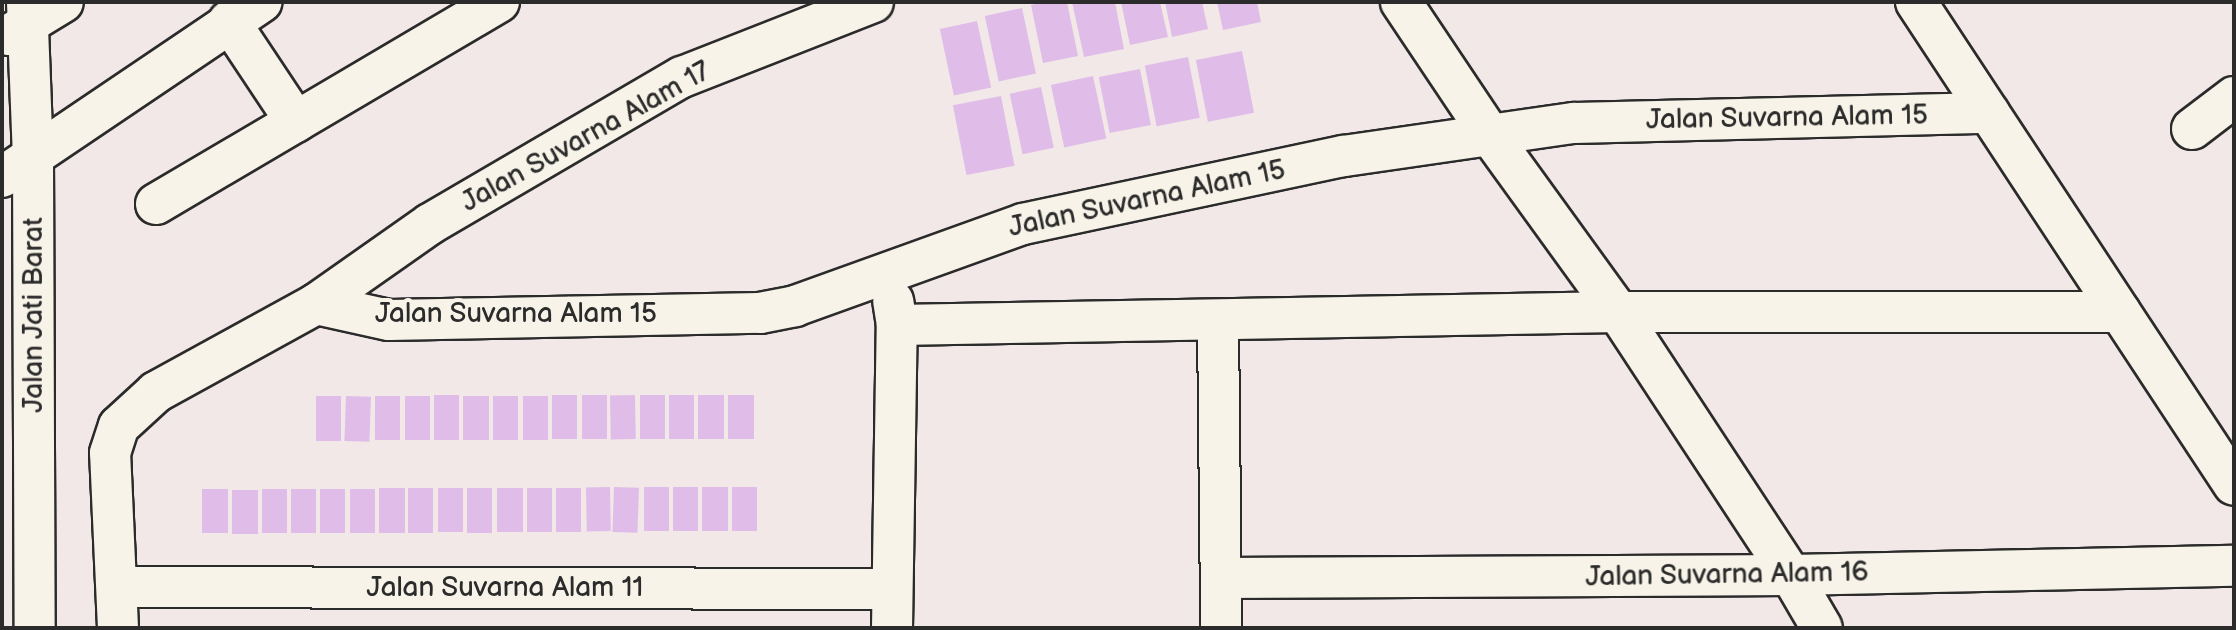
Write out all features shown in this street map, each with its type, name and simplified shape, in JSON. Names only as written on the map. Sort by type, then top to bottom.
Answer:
[{"type":"street","points":[[19,21],[63,2]]},
{"type":"street","points":[[156,204],[499,2]]},
{"type":"street","name":"Jalan Suvarna Alam 17","points":[[118,628],[110,453],[119,426],[156,392],[316,304],[430,224],[682,77],[873,2]]},
{"type":"street","points":[[1401,2],[1490,135],[1618,312],[1791,575],[1822,628]]},
{"type":"street","points":[[1916,2],[2234,485]]},
{"type":"street","points":[[18,167],[245,11],[296,122]]},
{"type":"street","name":"Jalan Jati Barat","points":[[19,21],[18,167],[35,628]]},
{"type":"street","points":[[2192,129],[2234,97]]},
{"type":"street","name":"Jalan Suvarna Alam 15","points":[[316,304],[389,320],[760,313],[795,306],[887,274],[959,244],[1023,224],[1344,156],[1574,123],[1989,113]]},
{"type":"street","points":[[887,274],[897,325],[892,628]]},
{"type":"street","points":[[897,325],[1218,322],[1618,312],[2120,312]]},
{"type":"street","points":[[1218,322],[1221,628]]},
{"type":"street","name":"Jalan Suvarna Alam 16","points":[[1221,578],[1791,575],[2234,566]]},
{"type":"street","name":"Jalan Suvarna Alam 11","points":[[118,587],[891,589]]},
{"type":"building","points":[[1067,2],[1078,56],[1043,63],[1031,5]]},
{"type":"building","points":[[1072,2],[1115,2],[1124,49],[1084,57]]},
{"type":"building","points":[[1121,2],[1160,2],[1168,37],[1130,45]]},
{"type":"building","points":[[1165,2],[1202,2],[1208,29],[1172,37]]},
{"type":"building","points":[[1217,2],[1257,2],[1261,22],[1223,30]]},
{"type":"building","points":[[1022,8],[1036,74],[999,81],[985,16]]},
{"type":"building","points":[[977,21],[991,88],[954,95],[940,29]]},
{"type":"building","points":[[1242,51],[1254,113],[1208,122],[1196,60]]},
{"type":"building","points":[[1188,57],[1200,118],[1157,126],[1145,65]]},
{"type":"building","points":[[1140,69],[1151,125],[1110,133],[1099,77]]},
{"type":"building","points":[[1093,76],[1106,139],[1064,148],[1051,85]]},
{"type":"building","points":[[1041,87],[1054,148],[1023,154],[1010,94]]},
{"type":"building","points":[[1001,96],[1015,166],[966,175],[953,105]]},
{"type":"building","points":[[434,395],[459,395],[459,440],[434,440]]},
{"type":"building","points":[[552,395],[577,395],[577,439],[552,439]]},
{"type":"building","points":[[582,395],[607,395],[607,439],[582,439]]},
{"type":"building","points":[[610,395],[635,395],[636,439],[611,439]]},
{"type":"building","points":[[640,395],[665,395],[665,439],[640,439]]},
{"type":"building","points":[[669,395],[694,395],[694,439],[669,439]]},
{"type":"building","points":[[698,395],[724,395],[724,439],[698,439]]},
{"type":"building","points":[[728,395],[754,395],[754,439],[728,439]]},
{"type":"building","points":[[316,396],[341,396],[341,441],[316,441]]},
{"type":"building","points":[[346,396],[371,397],[369,442],[344,441]]},
{"type":"building","points":[[375,396],[400,396],[400,440],[375,440]]},
{"type":"building","points":[[405,396],[430,396],[430,440],[405,440]]},
{"type":"building","points":[[463,396],[489,396],[489,440],[463,440]]},
{"type":"building","points":[[493,396],[518,396],[518,440],[493,440]]},
{"type":"building","points":[[523,396],[548,396],[548,440],[523,440]]},
{"type":"building","points":[[586,487],[610,487],[611,531],[587,531]]},
{"type":"building","points":[[614,487],[639,488],[637,533],[612,532]]},
{"type":"building","points":[[644,487],[669,487],[669,531],[644,531]]},
{"type":"building","points":[[673,487],[698,487],[698,531],[673,531]]},
{"type":"building","points":[[702,487],[728,487],[728,531],[702,531]]},
{"type":"building","points":[[732,487],[757,487],[757,531],[732,531]]},
{"type":"building","points":[[379,488],[405,488],[405,533],[379,533]]},
{"type":"building","points":[[408,488],[433,488],[433,533],[408,533]]},
{"type":"building","points":[[438,488],[463,488],[463,532],[438,532]]},
{"type":"building","points":[[467,488],[492,488],[492,533],[467,533]]},
{"type":"building","points":[[497,488],[523,488],[523,532],[497,532]]},
{"type":"building","points":[[527,488],[552,488],[552,532],[527,532]]},
{"type":"building","points":[[556,488],[581,488],[581,532],[556,532]]},
{"type":"building","points":[[202,489],[228,489],[228,533],[202,533]]},
{"type":"building","points":[[262,489],[287,489],[287,533],[262,533]]},
{"type":"building","points":[[291,489],[316,489],[316,533],[291,533]]},
{"type":"building","points":[[320,489],[345,489],[345,533],[320,533]]},
{"type":"building","points":[[350,489],[375,489],[375,533],[350,533]]},
{"type":"building","points":[[232,490],[258,490],[258,534],[232,534]]}]
